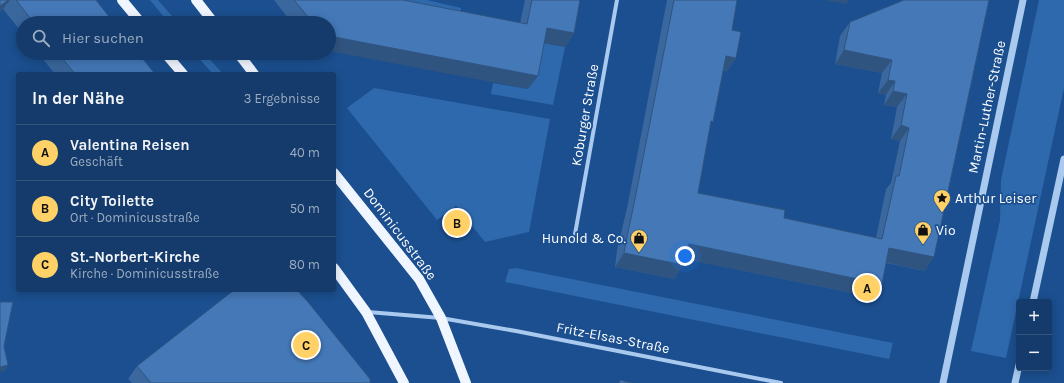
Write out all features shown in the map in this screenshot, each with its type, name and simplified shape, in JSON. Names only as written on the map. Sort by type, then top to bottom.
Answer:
[{"type":"main road","points":[[122,0],[135,16]]},
{"type":"main road","points":[[196,0],[209,16]]},
{"type":"main road","points":[[172,60],[181,72]]},
{"type":"main road","points":[[243,60],[252,72]]},
{"type":"main road","name":"Dominicusstraße","points":[[336,174],[420,279],[440,318],[466,383]]},
{"type":"main road","points":[[336,271],[366,312],[404,383]]},
{"type":"street","name":"Koburger Straße","points":[[575,234],[617,0]]},
{"type":"street","name":"Martin-Luther-Straße","points":[[943,383],[1023,0]]},
{"type":"street","points":[[1034,299],[1064,159]]},
{"type":"street","name":"Fritz-Elsas-Straße","points":[[366,312],[440,318],[566,340],[781,383]]},
{"type":"street","points":[[1015,383],[1018,371]]},
{"type":"shaded area","points":[[150,0],[158,0],[172,16],[163,16]]},
{"type":"shaded area","points":[[400,0],[427,0],[461,8],[460,18]]},
{"type":"shaded area","points":[[1039,0],[1064,0],[1064,88],[1019,299],[1016,299],[1016,311],[1006,358],[971,351],[1000,220],[1001,180]]},
{"type":"shaded area","points":[[537,42],[565,47],[553,105],[491,94],[493,83],[528,89]]},
{"type":"shaded area","points":[[200,60],[210,60],[221,72],[211,72]]},
{"type":"shaded area","points":[[374,88],[550,119],[529,232],[485,242],[456,206],[437,220],[347,108]]},
{"type":"shaded area","points":[[516,268],[893,343],[889,359],[505,282],[509,269]]},
{"type":"building","points":[[0,0],[8,0],[0,6]]},
{"type":"building","points":[[16,0],[96,0],[109,16],[29,16]]},
{"type":"building","points":[[294,0],[403,0],[527,24],[532,0],[580,0],[574,33],[547,28],[538,76],[336,37],[336,16],[307,16]]},
{"type":"building","points":[[674,0],[737,0],[732,30],[741,32],[736,58],[726,56],[713,122],[711,121],[698,193],[785,210],[784,218],[882,239],[896,176],[899,176],[909,128],[901,125],[907,94],[893,91],[895,81],[888,80],[892,60],[844,50],[850,22],[904,0],[989,0],[934,257],[889,248],[882,284],[689,244],[683,265],[624,253]]},
{"type":"building","points":[[64,60],[144,60],[153,72],[73,72]]},
{"type":"building","points":[[231,292],[299,292],[370,379],[370,383],[151,383],[137,366]]},
{"type":"building","points":[[0,302],[13,302],[4,346],[8,365],[0,367]]},
{"type":"building","points":[[620,380],[632,383],[619,383]]},
{"type":"place","name":"Arthur Leiser","points":[[942,213]]},
{"type":"place","name":"City Toilette","points":[[457,223]]},
{"type":"place","name":"Vio","points":[[923,245]]},
{"type":"place","name":"Hunold & Co.","points":[[639,253]]},
{"type":"place","name":"Valentina Reisen","points":[[867,288]]},
{"type":"place","name":"St.-Norbert-Kirche","points":[[306,345]]}]
